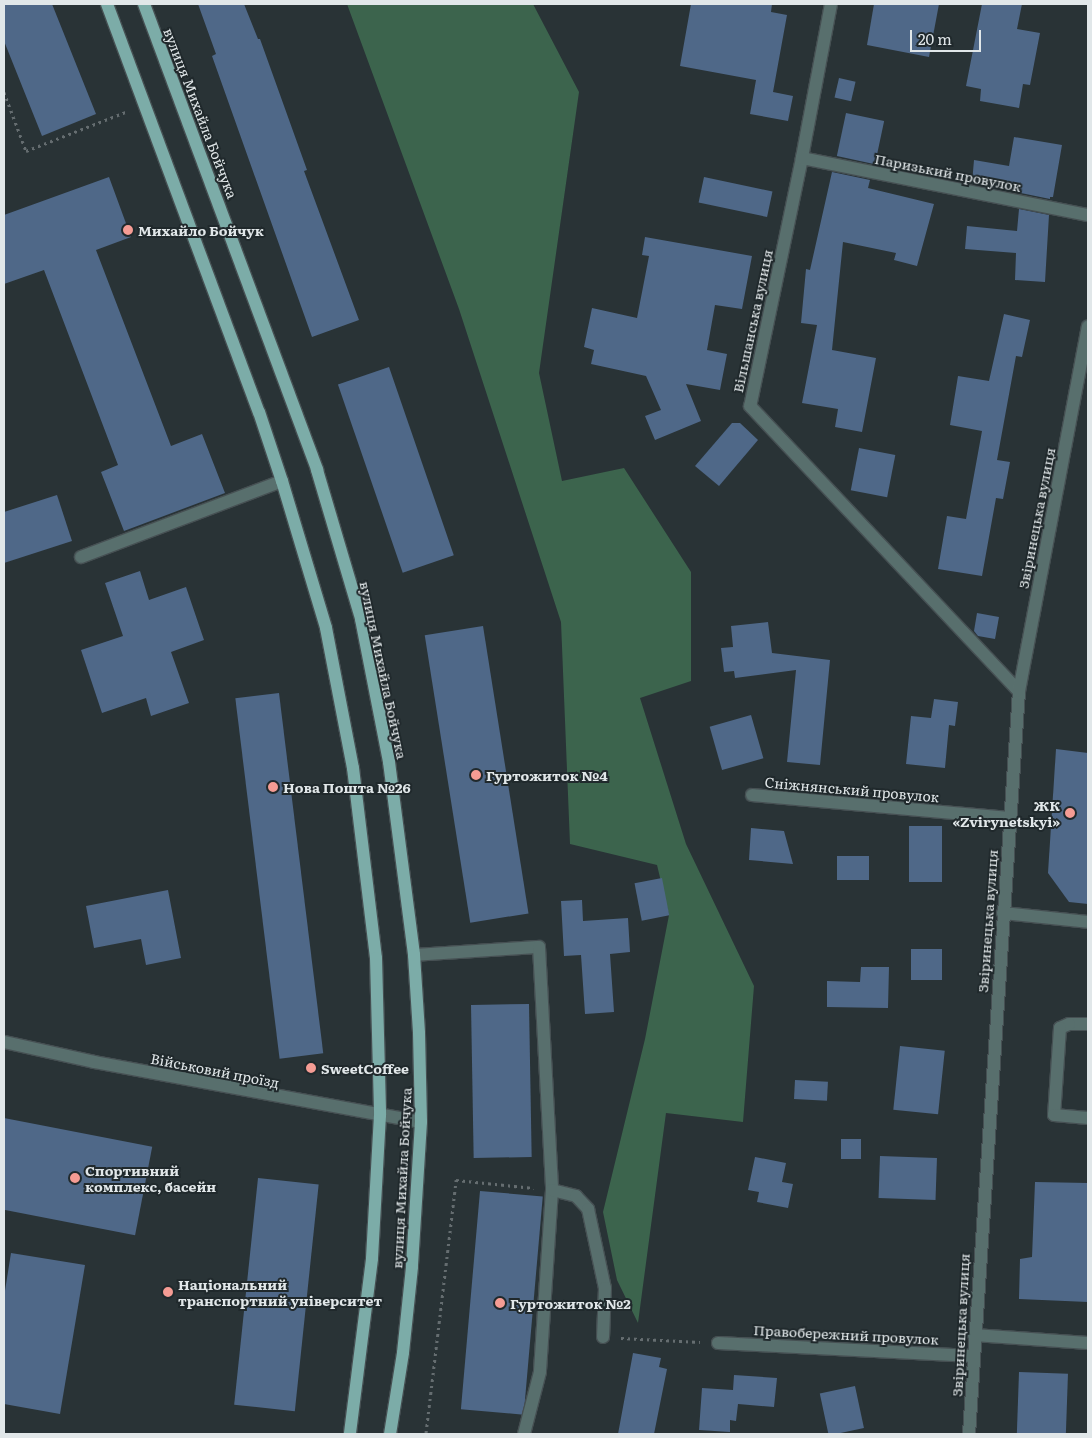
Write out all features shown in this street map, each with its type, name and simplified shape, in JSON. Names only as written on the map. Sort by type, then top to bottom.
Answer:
[{"type":"main road","name":"вулиця Михайла Бойчука","points":[[107,4],[259,412],[282,482],[326,628],[353,768],[376,958],[380,1034],[380,1115],[372,1259],[350,1434]]},
{"type":"main road","name":"вулиця Михайла Бойчука","points":[[144,4],[317,470],[348,570],[363,628],[387,753],[414,955],[420,1033],[421,1122],[412,1267],[403,1353],[390,1434]]},
{"type":"street","name":"Вільшанська вулиця","points":[[831,4],[802,158],[750,406],[1019,691]]},
{"type":"street","name":"Паризький провулок","points":[[802,158],[1088,215]]},
{"type":"street","name":"Звіринецька вулиця","points":[[969,1434],[974,1335],[1019,691],[1088,326]]},
{"type":"street","points":[[81,557],[282,482]]},
{"type":"street","name":"Сніжнянський провулок","points":[[752,796],[1010,818]]},
{"type":"street","points":[[1003,912],[1088,922]]},
{"type":"street","points":[[414,955],[539,947],[552,1190],[540,1372],[524,1434]]},
{"type":"street","points":[[1088,1024],[1069,1024],[1060,1028],[1054,1114],[1088,1118]]},
{"type":"street","name":"Військовий проїзд","points":[[4,1042],[94,1062],[421,1122]]},
{"type":"street","points":[[552,1190],[576,1196],[588,1209],[605,1288],[603,1337]]},
{"type":"street","points":[[974,1335],[1085,1342],[1088,1354]]},
{"type":"street","name":"Правобережний провулок","points":[[718,1343],[973,1356]]},
{"type":"path","points":[[4,92],[26,151],[145,104]]},
{"type":"path","points":[[426,1433],[456,1180],[552,1190]]},
{"type":"path","points":[[603,1337],[718,1343]]},
{"type":"green space","points":[[347,4],[533,4],[579,92],[539,373],[562,481],[624,468],[691,572],[691,681],[640,698],[686,844],[754,986],[743,1122],[666,1113],[638,1323],[617,1280],[603,1212],[645,1039],[669,915],[657,865],[570,844],[561,622],[459,309]]},
{"type":"building","points":[[4,4],[52,4],[96,114],[42,136],[4,41]]},
{"type":"building","points":[[198,4],[244,4],[258,39],[260,39],[307,170],[304,171],[359,320],[312,337],[212,56],[216,54]]},
{"type":"building","points":[[691,4],[772,4],[771,12],[787,15],[773,92],[793,96],[788,121],[750,114],[756,80],[680,66]]},
{"type":"building","points":[[874,4],[939,4],[929,57],[867,45]]},
{"type":"building","points":[[982,4],[1022,4],[1017,29],[1040,33],[1030,85],[1023,84],[1019,108],[980,101],[981,89],[966,86]]},
{"type":"building","points":[[839,78],[856,82],[851,101],[835,97]]},
{"type":"building","points":[[846,113],[884,121],[875,164],[837,156]]},
{"type":"building","points":[[1014,137],[1062,145],[1053,197],[1050,197],[1050,199],[972,183],[974,160],[1009,166]]},
{"type":"building","points":[[832,172],[870,180],[868,188],[934,204],[917,266],[894,260],[896,253],[843,242],[832,350],[876,358],[862,432],[835,427],[838,409],[802,403],[817,325],[801,323],[806,269],[810,270]]},
{"type":"building","points":[[109,177],[131,237],[96,250],[171,446],[202,434],[225,493],[124,531],[101,472],[118,465],[44,270],[4,284],[4,215]]},
{"type":"building","points":[[704,177],[772,192],[767,217],[699,202]]},
{"type":"building","points":[[1019,209],[1049,215],[1045,282],[1015,280],[1016,253],[965,249],[967,226],[1017,231]]},
{"type":"building","points":[[645,237],[752,256],[742,309],[715,305],[707,350],[727,354],[720,390],[686,384],[701,421],[655,440],[645,416],[661,410],[646,376],[591,364],[594,350],[584,347],[592,308],[637,318],[649,256],[642,255]]},
{"type":"building","points":[[1004,314],[1030,320],[1022,357],[1016,356],[997,460],[1010,462],[1003,499],[996,498],[982,576],[938,569],[947,516],[966,519],[982,431],[950,425],[958,376],[989,381]]},
{"type":"building","points":[[389,367],[454,555],[403,573],[338,385]]},
{"type":"building","points":[[732,423],[740,423],[758,440],[719,486],[695,466]]},
{"type":"building","points":[[859,448],[895,455],[887,497],[851,490]]},
{"type":"building","points":[[57,495],[72,541],[4,563],[4,512]]},
{"type":"building","points":[[140,571],[149,600],[186,587],[204,640],[171,652],[189,703],[151,716],[146,698],[102,713],[81,650],[123,636],[105,583]]},
{"type":"building","points":[[977,613],[999,617],[995,639],[978,636],[974,631]]},
{"type":"building","points":[[768,622],[772,653],[830,660],[820,765],[787,762],[796,670],[735,678],[734,671],[724,672],[721,648],[733,647],[731,626]]},
{"type":"building","name":"Гуртожиток №4","points":[[483,626],[529,913],[470,923],[425,635]]},
{"type":"building","points":[[279,693],[323,1053],[280,1059],[235,698]]},
{"type":"building","points":[[934,699],[958,702],[955,726],[949,725],[945,768],[906,764],[911,716],[931,718]]},
{"type":"building","points":[[751,715],[763,758],[722,770],[710,727]]},
{"type":"building","name":"ЖК «Zvirynetskyi»","points":[[1056,749],[1088,753],[1088,904],[1069,902],[1048,873]]},
{"type":"building","points":[[909,826],[942,826],[942,882],[909,882]]},
{"type":"building","points":[[751,828],[784,831],[793,864],[749,860]]},
{"type":"building","points":[[837,856],[869,856],[869,880],[837,880]]},
{"type":"building","points":[[662,878],[669,915],[642,921],[635,883]]},
{"type":"building","points":[[168,890],[181,958],[146,965],[141,939],[94,948],[86,906]]},
{"type":"building","points":[[582,900],[583,921],[628,918],[630,952],[610,954],[614,1012],[585,1014],[581,955],[564,956],[561,901]]},
{"type":"building","points":[[911,949],[942,949],[942,980],[911,980]]},
{"type":"building","points":[[861,967],[889,967],[888,1008],[827,1007],[827,981],[860,982]]},
{"type":"building","points":[[529,1004],[532,1157],[474,1158],[471,1005]]},
{"type":"building","points":[[900,1046],[945,1051],[938,1114],[893,1110]]},
{"type":"building","points":[[795,1080],[828,1082],[827,1101],[794,1099]]},
{"type":"building","name":"Спортивний комплекс, басейн","points":[[4,1118],[152,1147],[135,1235],[4,1210]]},
{"type":"building","points":[[841,1139],[861,1139],[861,1159],[841,1159]]},
{"type":"building","points":[[880,1156],[937,1158],[935,1200],[879,1198]]},
{"type":"building","points":[[755,1157],[786,1163],[782,1182],[793,1184],[788,1208],[757,1202],[759,1192],[748,1190]]},
{"type":"building","points":[[258,1178],[319,1184],[295,1411],[234,1405]]},
{"type":"building","points":[[1035,1182],[1088,1183],[1088,1302],[1019,1299],[1020,1259],[1032,1257]]},
{"type":"building","name":"Гуртожиток №2","points":[[480,1191],[543,1196],[524,1415],[461,1409]]},
{"type":"building","points":[[11,1253],[85,1265],[60,1414],[4,1404],[4,1297]]},
{"type":"building","points":[[633,1353],[661,1358],[659,1367],[667,1369],[654,1434],[618,1434]]},
{"type":"building","points":[[1019,1372],[1068,1374],[1066,1434],[1017,1434]]},
{"type":"building","points":[[734,1375],[777,1378],[774,1407],[738,1404],[736,1421],[730,1420],[730,1432],[699,1430],[702,1388],[733,1390]]},
{"type":"building","points":[[855,1386],[864,1428],[828,1434],[820,1393]]},
{"type":"place","name":"Михайло Бойчук","points":[[128,230]]},
{"type":"place","name":"Гуртожиток №4","points":[[476,775]]},
{"type":"place","name":"Нова Пошта №26","points":[[273,787]]},
{"type":"place","name":"ЖК «Zvirynetskyi»","points":[[1070,813]]},
{"type":"place","name":"SweetCoffee","points":[[311,1068]]},
{"type":"place","name":"Спортивний комплекс, басейн","points":[[75,1178]]},
{"type":"place","name":"Національний транспортний університет","points":[[168,1292]]},
{"type":"place","name":"Гуртожиток №2","points":[[500,1303]]}]
